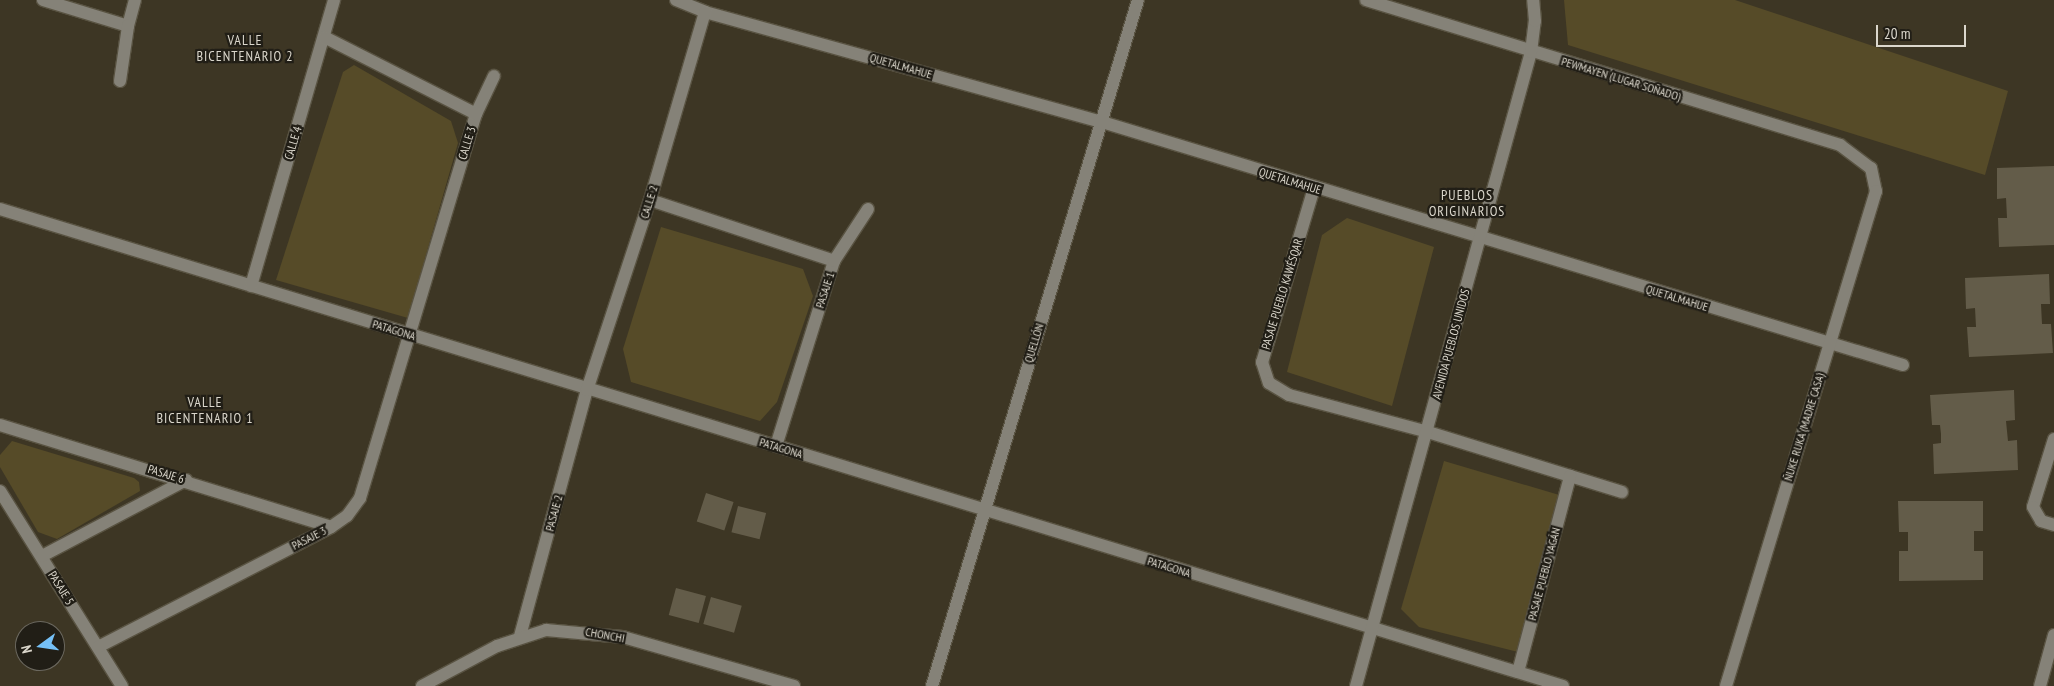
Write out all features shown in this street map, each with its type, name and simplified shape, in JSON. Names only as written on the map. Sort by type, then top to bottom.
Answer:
[{"type":"street","points":[[43,0],[128,26]]},
{"type":"street","points":[[120,81],[128,26],[135,0]]},
{"type":"street","name":"CALLE 4","points":[[251,286],[334,0]]},
{"type":"street","name":"QUETALMAHUE","points":[[676,0],[705,12],[1102,122],[1314,188],[1903,365]]},
{"type":"street","name":"QUELLÓN","points":[[932,686],[982,511],[1138,0]]},
{"type":"street","name":"PEWMAYEN (LUGAR SOÑADO)","points":[[1366,0],[1840,145],[1871,168]]},
{"type":"street","name":"AVENIDA PUEBLOS UNIDOS","points":[[1356,686],[1428,432],[1531,52],[1533,0]]},
{"type":"street","name":"CALLE 2","points":[[587,390],[650,200],[705,12]]},
{"type":"street","name":"CALLE 3","points":[[324,37],[476,114],[408,334]]},
{"type":"street","points":[[476,114],[494,76]]},
{"type":"street","name":"ÑUKE RUKA (MADRE CASA)","points":[[1726,686],[1876,191],[1871,168]]},
{"type":"street","name":"PASAJE PUEBLO KAWÉSQAR","points":[[1314,188],[1266,347],[1264,374],[1269,383],[1290,395],[1428,432]]},
{"type":"street","name":"PASAJE 1","points":[[650,200],[834,261],[776,446]]},
{"type":"street","name":"PATAGONA","points":[[0,209],[587,390],[776,446],[982,511],[1563,686]]},
{"type":"street","points":[[834,261],[868,209]]},
{"type":"street","name":"PASAJE 3","points":[[98,647],[331,527],[347,516],[360,498],[408,334]]},
{"type":"street","name":"PASAJE 2","points":[[520,636],[587,390]]},
{"type":"street","name":"PASAJE 6","points":[[0,425],[186,480],[331,527]]},
{"type":"street","points":[[1428,432],[1622,492]]},
{"type":"street","points":[[2054,439],[2033,507],[2041,521],[2054,525]]},
{"type":"street","name":"PASAJE PUEBLO YAGÁN","points":[[1518,672],[1570,476]]},
{"type":"street","points":[[42,556],[186,480]]},
{"type":"street","name":"PASAJE 5","points":[[0,491],[122,686]]},
{"type":"street","name":"CHONCHI","points":[[422,686],[520,636],[546,630],[623,637],[794,686]]},
{"type":"street","points":[[2040,686],[2054,635]]},
{"type":"shaded area","points":[[1564,0],[1735,0],[2008,91],[1985,175],[1568,45]]},
{"type":"shaded area","points":[[354,65],[451,121],[458,143],[408,318],[276,280],[343,72]]},
{"type":"shaded area","points":[[1347,218],[1434,247],[1392,406],[1287,372],[1322,235]]},
{"type":"shaded area","points":[[661,227],[803,269],[813,296],[777,402],[760,421],[631,382],[623,349]]},
{"type":"shaded area","points":[[12,441],[134,478],[139,482],[140,491],[57,539],[38,532],[0,467],[0,455]]},
{"type":"shaded area","points":[[1444,461],[1566,497],[1522,653],[1419,627],[1401,609]]},
{"type":"building","points":[[2054,166],[2054,245],[1999,247],[1998,218],[2007,218],[2006,198],[1997,199],[1997,168]]},
{"type":"building","points":[[2049,274],[2050,304],[2041,304],[2042,324],[2051,324],[2053,353],[1969,357],[1967,327],[1976,327],[1975,308],[1966,309],[1965,278]]},
{"type":"building","points":[[2014,390],[2015,420],[2006,421],[2008,441],[2017,440],[2018,470],[1934,474],[1933,444],[1941,443],[1941,434],[1940,425],[1932,425],[1930,395]]},
{"type":"building","points":[[706,493],[734,502],[724,530],[697,522]]},
{"type":"building","points":[[1898,501],[1983,501],[1983,531],[1974,531],[1974,551],[1983,551],[1983,580],[1899,581],[1899,551],[1908,551],[1908,532],[1899,532]]},
{"type":"building","points":[[738,506],[766,513],[760,539],[731,532]]},
{"type":"building","points":[[676,588],[706,596],[699,623],[669,615]]},
{"type":"building","points":[[711,597],[742,606],[734,633],[703,624]]},
{"type":"district","name":"VALLE BICENTENARIO 2","points":[[245,48]]},
{"type":"district","name":"PUEBLOS ORIGINARIOS","points":[[1467,204]]},
{"type":"district","name":"VALLE BICENTENARIO 1","points":[[205,410]]}]
